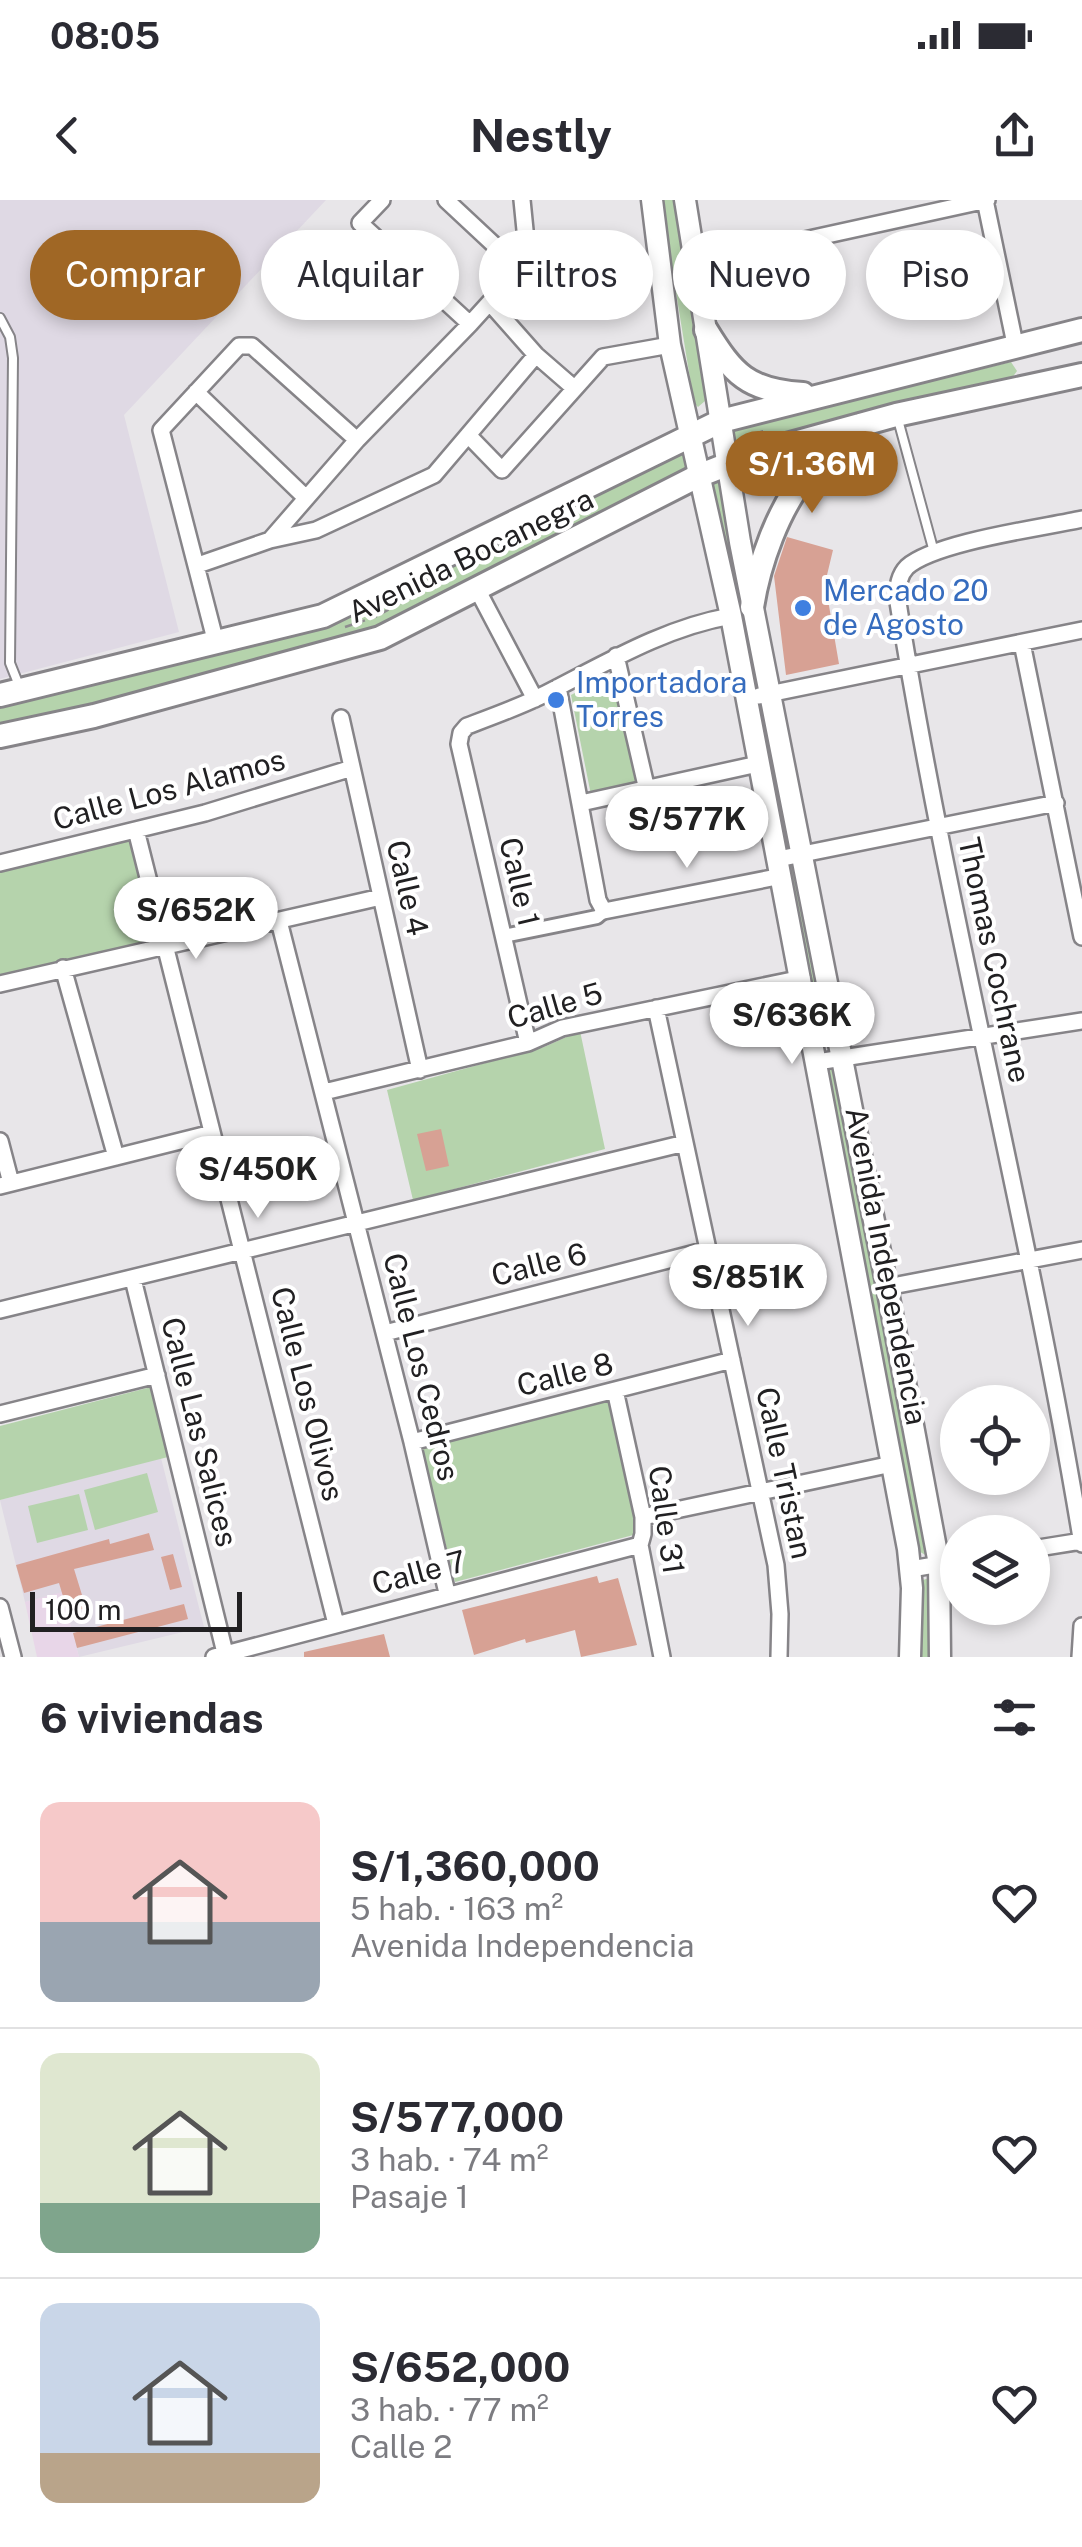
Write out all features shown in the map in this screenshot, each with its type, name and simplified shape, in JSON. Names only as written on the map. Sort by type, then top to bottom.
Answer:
[{"type":"main road","points":[[706,330],[738,376],[755,386],[782,393],[821,395]]},
{"type":"main road","name":"Avenida Bocanegra","points":[[10,692],[323,616],[721,420],[1082,330]]},
{"type":"main road","name":"Avenida Bocanegra","points":[[0,736],[94,716],[380,638],[698,476],[754,454],[896,415],[1082,375]]},
{"type":"main road","points":[[742,611],[784,512],[807,474],[860,425]]},
{"type":"street","points":[[382,200],[360,223],[470,324]]},
{"type":"street","points":[[446,200],[479,230]]},
{"type":"street","points":[[522,200],[525,230]]},
{"type":"street","name":"Avenida Independencia","points":[[652,200],[670,345],[698,476],[769,694],[940,1525]]},
{"type":"street","name":"Avenida Independencia","points":[[685,200],[728,465],[746,699],[911,1568],[910,1657]]},
{"type":"street","points":[[846,231],[985,200],[1015,344]]},
{"type":"street","points":[[270,540],[357,440],[479,315]]},
{"type":"street","points":[[505,320],[574,388]]},
{"type":"street","points":[[468,435],[502,470],[604,357],[670,345]]},
{"type":"street","points":[[216,642],[161,430],[239,346],[252,346],[357,440]]},
{"type":"street","points":[[198,565],[270,540],[316,530],[434,474],[536,354]]},
{"type":"street","points":[[196,392],[306,498]]},
{"type":"street","name":"Thomas Cochrane","points":[[1082,519],[934,552],[906,568],[896,596],[938,827],[1082,1542]]},
{"type":"street","points":[[477,589],[535,699],[616,656],[742,611]]},
{"type":"street","points":[[746,699],[1082,630]]},
{"type":"street","points":[[1022,643],[1079,905],[1082,938]]},
{"type":"street","points":[[616,656],[647,790]]},
{"type":"street","points":[[558,687],[598,900],[604,911]]},
{"type":"street","name":"Calle 1","points":[[528,1043],[459,744],[461,733],[468,726],[535,699]]},
{"type":"street","name":"Calle 4","points":[[341,718],[420,1070]]},
{"type":"street","points":[[581,804],[758,764]]},
{"type":"street","name":"Calle Los Alamos","points":[[0,862],[205,813],[352,768]]},
{"type":"street","points":[[504,936],[597,917],[604,911],[780,867],[802,854],[1056,803]]},
{"type":"street","name":"Calle Los Olivos","points":[[136,830],[336,1624]]},
{"type":"street","points":[[0,984],[381,898]]},
{"type":"street","name":"Calle Los Cedros","points":[[279,922],[448,1593]]},
{"type":"street","points":[[63,968],[116,1157]]},
{"type":"street","name":"Calle 5","points":[[324,1092],[528,1043],[562,1028],[802,978]]},
{"type":"street","name":"Calle Tristan","points":[[656,1008],[776,1565],[779,1657]]},
{"type":"street","points":[[816,1062],[1082,1021]]},
{"type":"street","points":[[0,1141],[6,1185],[212,1133]]},
{"type":"street","points":[[0,1310],[685,1143]]},
{"type":"street","name":"Calle 6","points":[[385,1333],[707,1250]]},
{"type":"street","points":[[888,1287],[1082,1250]]},
{"type":"street","name":"Calle Las Salices","points":[[133,1279],[222,1656]]},
{"type":"street","name":"Calle 8","points":[[412,1442],[732,1360]]},
{"type":"street","points":[[0,1414],[157,1376]]},
{"type":"street","name":"Calle 31","points":[[615,1390],[642,1517],[644,1534],[640,1545],[658,1656]]},
{"type":"street","points":[[642,1517],[892,1464]]},
{"type":"street","points":[[1050,1546],[1082,1542]]},
{"type":"street","name":"Calle 7","points":[[222,1656],[640,1545]]},
{"type":"street","points":[[911,1568],[940,1563]]},
{"type":"street","points":[[0,1607],[13,1657]]},
{"type":"street","name":"Avenida Independencia","points":[[940,1657],[943,1625]]},
{"type":"street","points":[[1080,1657],[1082,1626]]},
{"type":"lane","points":[[0,318],[10,337],[13,358],[10,692]]},
{"type":"lane","points":[[896,415],[934,552]]},
{"type":"shaded area","points":[[0,200],[326,200],[298,230],[261,230],[261,269],[241,290],[241,230],[30,230],[30,320],[213,320],[124,415],[179,632],[0,679]]},
{"type":"shaded area","points":[[161,1458],[204,1627],[79,1657],[62,1593],[25,1602],[0,1500]]},
{"type":"shaded area","points":[[62,1592],[79,1657],[37,1657],[25,1602]]},
{"type":"green space","points":[[661,200],[677,200],[681,230],[673,230],[673,274]]},
{"type":"green space","points":[[681,320],[694,320],[705,401],[698,407],[694,403]]},
{"type":"green space","points":[[1011,362],[1017,371],[1009,382],[738,443],[732,441],[730,430]]},
{"type":"green space","points":[[684,451],[689,457],[686,468],[377,632],[0,727],[0,703],[338,622],[391,600],[502,540]]},
{"type":"green space","points":[[717,479],[723,482],[762,680],[752,684],[710,484]]},
{"type":"green space","points":[[615,672],[640,781],[591,795],[571,695]]},
{"type":"green space","points":[[764,708],[790,841],[785,843],[780,839],[758,709]]},
{"type":"green space","points":[[132,837],[157,940],[0,979],[0,871]]},
{"type":"green space","points":[[795,861],[831,1041],[827,1043],[818,1039],[787,862]]},
{"type":"green space","points":[[580,1031],[605,1149],[413,1200],[387,1090],[544,1047]]},
{"type":"green space","points":[[833,1061],[927,1556],[917,1550],[825,1065]]},
{"type":"green space","points":[[151,1387],[168,1457],[0,1500],[0,1426]]},
{"type":"green space","points":[[613,1399],[641,1533],[455,1582],[422,1448]]},
{"type":"green space","points":[[147,1473],[158,1512],[95,1530],[84,1490]]},
{"type":"green space","points":[[79,1494],[88,1530],[37,1543],[28,1506]]},
{"type":"green space","points":[[932,1577],[932,1657],[916,1657],[920,1581]]},
{"type":"building","points":[[863,447],[874,466],[862,474],[866,481],[848,494],[830,474]]},
{"type":"building","name":"Mercado 20 de Agosto","points":[[787,537],[833,550],[827,575],[828,600],[839,664],[786,675],[774,576]]},
{"type":"building","points":[[441,1129],[449,1166],[426,1171],[417,1134]]},
{"type":"building","points":[[149,1533],[154,1550],[74,1569],[86,1608],[68,1613],[59,1583],[24,1593],[16,1565],[109,1539],[110,1544]]},
{"type":"building","points":[[173,1554],[182,1587],[170,1590],[161,1557]]},
{"type":"building","points":[[597,1576],[599,1583],[618,1578],[637,1645],[581,1657],[575,1630],[526,1643],[525,1639],[474,1655],[462,1610]]},
{"type":"building","points":[[184,1604],[188,1619],[77,1648],[73,1633]]},
{"type":"building","points":[[384,1634],[390,1657],[304,1657],[304,1652]]},
{"type":"place","name":"Mercado 20 de Agosto","points":[[803,608]]},
{"type":"place","name":"Importadora Torres","points":[[556,700]]}]
